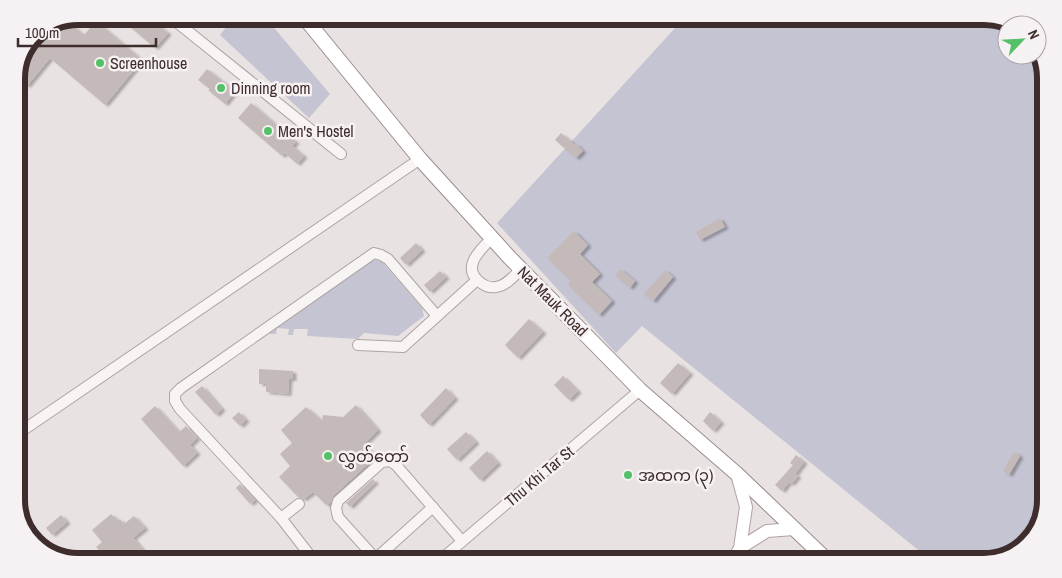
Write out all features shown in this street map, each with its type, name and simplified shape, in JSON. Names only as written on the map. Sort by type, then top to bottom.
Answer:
[{"type":"highway","name":"Nat Mauk Road","points":[[310,25],[420,159],[521,270],[640,390],[737,474],[820,553]]},
{"type":"main road","points":[[737,474],[746,507],[740,548],[737,553]]},
{"type":"main road","points":[[740,548],[766,530],[794,528]]},
{"type":"street","points":[[180,25],[341,154]]},
{"type":"street","points":[[25,429],[420,159]]},
{"type":"street","points":[[492,238],[477,253],[472,262],[472,272],[478,280],[485,286],[495,288],[504,284],[521,270]]},
{"type":"street","points":[[308,553],[281,518],[180,409],[175,401],[175,394],[367,256],[374,253],[388,259],[437,316]]},
{"type":"street","points":[[358,345],[403,347],[478,280]]},
{"type":"street","name":"Thu Khi Tar St","points":[[448,553],[640,390]]},
{"type":"street","points":[[371,553],[338,517],[336,508],[338,500],[382,462],[390,461],[396,465],[462,541]]},
{"type":"street","points":[[281,518],[300,504]]},
{"type":"street","points":[[383,553],[433,507]]},
{"type":"shaded area","points":[[228,25],[272,25],[330,94],[309,118],[220,35]]},
{"type":"shaded area","points":[[678,25],[995,26],[997,27],[997,65],[1035,65],[1037,74],[1037,500],[1032,524],[1014,544],[1008,548],[991,553],[922,553],[642,326],[616,353],[497,223]]},
{"type":"shaded area","points":[[371,261],[382,262],[422,308],[424,316],[398,336],[364,333],[358,339],[307,336],[308,329],[294,329],[293,335],[288,335],[289,329],[277,328],[276,334],[270,334],[269,331]]},
{"type":"building","name":"Screenhouse","points":[[93,25],[101,25],[142,60],[105,105],[50,58],[27,86],[25,84],[25,74],[30,54],[43,38],[51,32],[67,26],[72,26],[84,35]]},
{"type":"building","points":[[128,25],[158,25],[168,33],[155,48]]},
{"type":"building","name":"Dinning room","points":[[207,69],[235,91],[225,104],[198,80]]},
{"type":"building","name":"Men's Hostel","points":[[251,103],[296,142],[292,146],[304,156],[297,164],[285,153],[282,156],[238,118]]},
{"type":"building","points":[[561,133],[583,151],[576,158],[555,140]]},
{"type":"building","points":[[720,218],[725,227],[700,240],[696,232]]},
{"type":"building","points":[[574,231],[588,245],[580,254],[600,274],[592,282],[612,301],[599,315],[568,285],[571,281],[547,258]]},
{"type":"building","points":[[416,243],[422,250],[406,265],[400,258]]},
{"type":"building","points":[[620,269],[635,281],[630,288],[615,275]]},
{"type":"building","points":[[665,270],[673,277],[653,301],[644,294]]},
{"type":"building","points":[[440,271],[446,277],[430,292],[424,285]]},
{"type":"building","points":[[529,319],[543,332],[518,358],[505,345]]},
{"type":"building","points":[[678,363],[690,373],[672,394],[660,383]]},
{"type":"building","points":[[259,369],[293,371],[293,379],[289,379],[288,394],[266,392],[266,384],[259,384]]},
{"type":"building","points":[[563,376],[578,391],[569,400],[554,385]]},
{"type":"building","points":[[202,386],[222,409],[216,415],[195,392]]},
{"type":"building","points":[[446,388],[455,398],[429,425],[420,415]]},
{"type":"building","name":"လွှတ်တော်","points":[[356,405],[378,430],[364,444],[375,457],[333,496],[331,502],[326,505],[313,492],[304,499],[298,497],[279,477],[290,466],[280,454],[292,443],[281,430],[306,407],[322,421],[323,415],[343,417]]},
{"type":"building","points":[[155,406],[179,432],[186,426],[197,438],[190,445],[197,453],[183,466],[141,419]]},
{"type":"building","points":[[239,412],[246,420],[240,426],[232,418]]},
{"type":"building","points":[[710,412],[721,422],[713,431],[703,421]]},
{"type":"building","points":[[466,432],[476,442],[457,460],[447,449]]},
{"type":"building","points":[[487,451],[498,463],[480,480],[469,468]]},
{"type":"building","points":[[1014,452],[1020,456],[1009,475],[1003,471]]},
{"type":"building","points":[[796,455],[804,462],[795,474],[798,476],[791,484],[789,482],[782,491],[775,485],[793,465],[790,463]]},
{"type":"building","points":[[373,479],[375,482],[350,507],[346,503]]},
{"type":"building","points":[[240,484],[255,500],[250,504],[236,488]]},
{"type":"building","points":[[111,514],[118,521],[120,519],[124,524],[134,516],[145,528],[133,538],[146,553],[112,553],[109,549],[102,553],[96,547],[102,542],[92,530]]},
{"type":"building","points":[[61,515],[67,522],[52,535],[46,528]]},
{"type":"place","name":"Screenhouse","points":[[100,63]]},
{"type":"place","name":"Dinning room","points":[[221,88]]},
{"type":"place","name":"Men's Hostel","points":[[268,131]]},
{"type":"place","name":"လွှတ်တော်","points":[[328,456]]},
{"type":"place","name":"အထက (၃)","points":[[628,475]]}]
